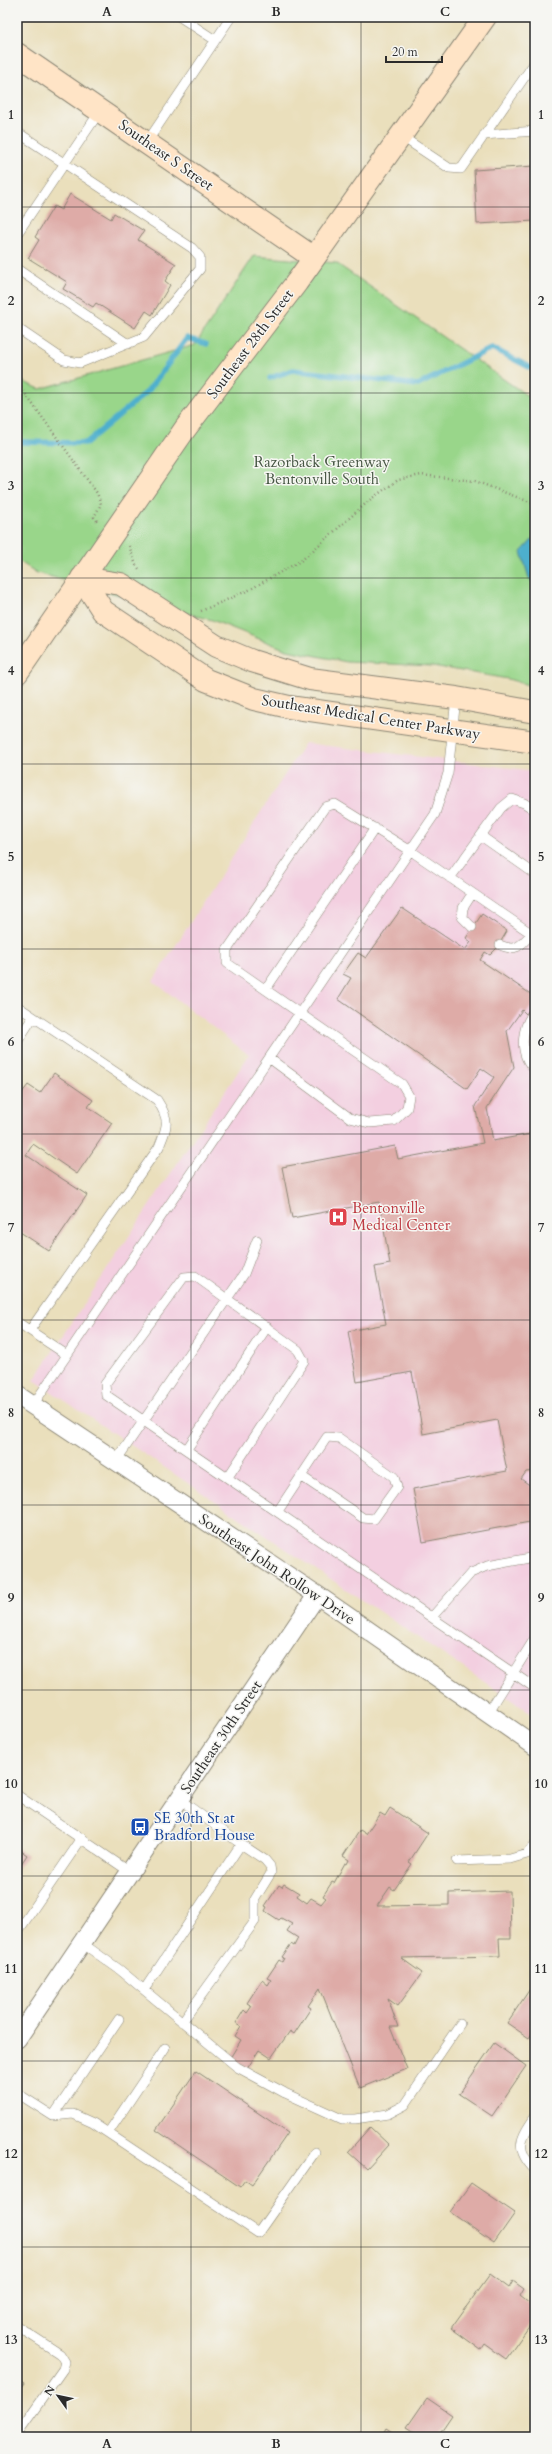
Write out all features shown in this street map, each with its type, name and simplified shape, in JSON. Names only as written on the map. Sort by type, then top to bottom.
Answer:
[{"type":"main road","name":"Southeast 28th Street","points":[[17,672],[185,429],[314,258],[485,17]]},
{"type":"main road","name":"Southeast S Street","points":[[17,54],[314,258]]},
{"type":"main road","name":"Southeast Medical Center Parkway","points":[[82,578],[121,584],[216,646],[252,662],[310,679],[456,698],[535,712]]},
{"type":"main road","name":"Southeast Medical Center Parkway","points":[[82,578],[103,611],[206,680],[247,697],[289,707],[535,742]]},
{"type":"street","name":"Southeast John Rollow Drive","points":[[17,1395],[317,1595],[535,1746]]},
{"type":"street","name":"Southeast 30th Street","points":[[17,2039],[317,1595]]},
{"type":"lane","points":[[180,17],[215,40]]},
{"type":"lane","points":[[147,142],[231,17]]},
{"type":"lane","points":[[400,136],[449,168],[461,169],[484,135],[531,76],[535,62]]},
{"type":"lane","points":[[17,234],[100,110]]},
{"type":"lane","points":[[484,135],[535,131]]},
{"type":"lane","points":[[17,133],[192,248],[200,257],[200,269],[144,338],[80,363],[64,360],[17,328]]},
{"type":"lane","points":[[17,269],[128,344]]},
{"type":"lane","points":[[33,1406],[299,1012],[435,814],[448,773],[454,730],[456,698]]},
{"type":"lane","points":[[450,878],[501,808],[512,799],[524,803],[535,810]]},
{"type":"lane","points":[[269,1058],[350,1118],[369,1123],[381,1124],[394,1121],[407,1108],[409,1096],[402,1084],[227,962],[227,950],[325,808],[335,804],[375,828],[533,935],[516,948],[510,949],[500,944]]},
{"type":"lane","points":[[266,989],[375,828]]},
{"type":"lane","points":[[481,836],[535,874]]},
{"type":"lane","points":[[472,894],[463,908],[462,917],[472,927]]},
{"type":"lane","points":[[17,1006],[157,1100],[165,1112],[168,1125],[159,1147],[30,1330]]},
{"type":"lane","points":[[535,1011],[523,1029],[524,1050],[535,1070]]},
{"type":"lane","points":[[17,1042],[33,1017]]},
{"type":"lane","points":[[116,1461],[244,1274],[257,1240]]},
{"type":"lane","points":[[228,1477],[304,1361],[298,1350],[227,1298],[195,1276],[184,1277],[105,1384],[106,1395],[144,1419],[187,1449],[535,1688]]},
{"type":"lane","points":[[17,1322],[67,1355]]},
{"type":"lane","points":[[187,1449],[267,1327]]},
{"type":"lane","points":[[278,1511],[301,1476],[327,1437],[339,1438],[394,1477],[397,1487],[374,1519],[363,1518],[301,1476]]},
{"type":"lane","points":[[432,1617],[470,1573],[487,1566],[535,1558]]},
{"type":"lane","points":[[488,1713],[535,1638]]},
{"type":"lane","points":[[17,1795],[130,1872]]},
{"type":"lane","points":[[179,1799],[265,1860],[270,1866],[271,1872],[255,1898],[256,1921],[182,2022]]},
{"type":"lane","points":[[17,1933],[82,1838]]},
{"type":"lane","points":[[144,1990],[241,1844]]},
{"type":"lane","points":[[457,1860],[510,1859],[527,1854],[535,1844]]},
{"type":"lane","points":[[82,1943],[144,1990],[237,2067],[285,2093],[342,2119],[356,2119],[388,2114],[404,2105],[460,2024]]},
{"type":"lane","points":[[53,2116],[119,2019]]},
{"type":"lane","points":[[108,2133],[165,2048]]},
{"type":"lane","points":[[17,2093],[53,2116],[73,2114],[108,2133],[258,2233],[315,2152]]},
{"type":"lane","points":[[535,2117],[524,2134],[521,2143],[522,2155],[535,2170]]},
{"type":"lane","points":[[17,2326],[60,2354],[64,2362],[63,2370],[17,2434]]},
{"type":"path","points":[[17,387],[21,388],[97,493],[101,504],[94,517],[99,523]]},
{"type":"path","points":[[194,611],[206,611],[250,590],[302,560],[371,499],[398,480],[421,475],[475,481],[535,504]]},
{"type":"path","points":[[129,545],[136,565],[144,576]]},
{"type":"shaded area","name":"Bentonville Medical Center","points":[[305,743],[535,771],[535,1716],[34,1380],[249,1055],[153,981]]},
{"type":"green space","name":"Razorback Greenway Bentonville South","points":[[254,256],[336,263],[535,401],[535,687],[508,679],[433,666],[347,662],[287,650],[212,620],[37,573],[17,560],[17,379],[40,389],[195,345]]},
{"type":"water","points":[[535,537],[535,585],[529,578],[521,552]]},
{"type":"building","points":[[535,166],[535,221],[477,224],[474,170]]},
{"type":"building","points":[[70,194],[111,219],[114,213],[144,231],[138,240],[176,264],[165,281],[170,285],[152,315],[146,311],[135,328],[96,303],[93,307],[63,289],[67,282],[28,258],[39,240],[35,237],[54,206],[61,210]]},
{"type":"building","points":[[402,908],[465,950],[471,942],[466,938],[482,914],[507,931],[497,948],[490,955],[485,952],[480,960],[535,997],[535,1002],[526,1014],[522,1010],[507,1031],[514,1067],[487,1108],[493,1141],[535,1133],[535,1471],[526,1472],[521,1479],[535,1489],[535,1521],[423,1542],[413,1489],[507,1471],[497,1420],[423,1434],[412,1372],[357,1382],[348,1331],[386,1324],[375,1267],[390,1264],[379,1202],[292,1218],[282,1167],[395,1146],[398,1159],[483,1143],[475,1106],[494,1077],[481,1068],[467,1089],[338,999],[351,978],[343,974],[358,953],[366,958]]},
{"type":"building","points":[[54,1073],[93,1100],[88,1107],[112,1123],[77,1174],[33,1144],[26,1155],[87,1195],[49,1251],[17,1230],[17,1099],[28,1085],[40,1093]]},
{"type":"building","points":[[390,1808],[428,1833],[409,1862],[412,1864],[394,1890],[390,1887],[377,1906],[449,1905],[449,1893],[510,1891],[511,1938],[499,1938],[500,1956],[401,1958],[422,1973],[398,2006],[388,1999],[398,2027],[390,2027],[407,2069],[360,2088],[320,1988],[308,2006],[311,2008],[294,2034],[290,2031],[271,2058],[259,2050],[247,2069],[230,2058],[241,2040],[235,2036],[241,2026],[236,2023],[244,2010],[247,2013],[252,2006],[247,2003],[262,1980],[268,1985],[271,1980],[267,1978],[279,1960],[282,1962],[284,1958],[282,1957],[291,1944],[294,1946],[298,1938],[287,1931],[292,1924],[281,1918],[279,1920],[265,1911],[267,1907],[265,1906],[279,1885],[282,1887],[284,1884],[299,1893],[297,1896],[307,1903],[311,1898],[321,1904],[326,1898],[323,1896],[332,1882],[334,1883],[345,1863],[347,1864],[349,1860],[343,1856],[360,1830],[366,1834],[380,1813],[385,1816]]},
{"type":"building","points":[[17,1848],[27,1855],[17,1870]]},
{"type":"building","points":[[534,1983],[535,2029],[529,2038],[507,2023]]},
{"type":"building","points":[[494,2043],[526,2066],[492,2116],[459,2094]]},
{"type":"building","points":[[196,2071],[288,2133],[252,2185],[245,2180],[240,2187],[156,2130]]},
{"type":"building","points":[[370,2127],[389,2145],[367,2169],[348,2152]]},
{"type":"building","points":[[471,2183],[515,2213],[494,2243],[450,2212]]},
{"type":"building","points":[[490,2274],[509,2288],[513,2281],[524,2289],[520,2296],[535,2308],[535,2318],[506,2359],[485,2344],[481,2350],[451,2328]]},
{"type":"building","points":[[17,2378],[24,2383],[17,2393]]},
{"type":"building","points":[[427,2398],[452,2415],[437,2437],[423,2437],[407,2427]]},
{"type":"building","points":[[387,2428],[401,2437],[382,2437]]},
{"type":"building","points":[[359,2431],[368,2437],[355,2437]]},
{"type":"waterway","points":[[17,442],[86,443],[148,391],[187,338],[206,344]]},
{"type":"waterway","points":[[270,378],[293,370],[418,385],[492,348],[535,370]]},
{"type":"place","name":"Bentonville Medical Center","points":[[338,1217]]},
{"type":"place","name":"SE 30th St at Bradford House","points":[[140,1827]]}]
